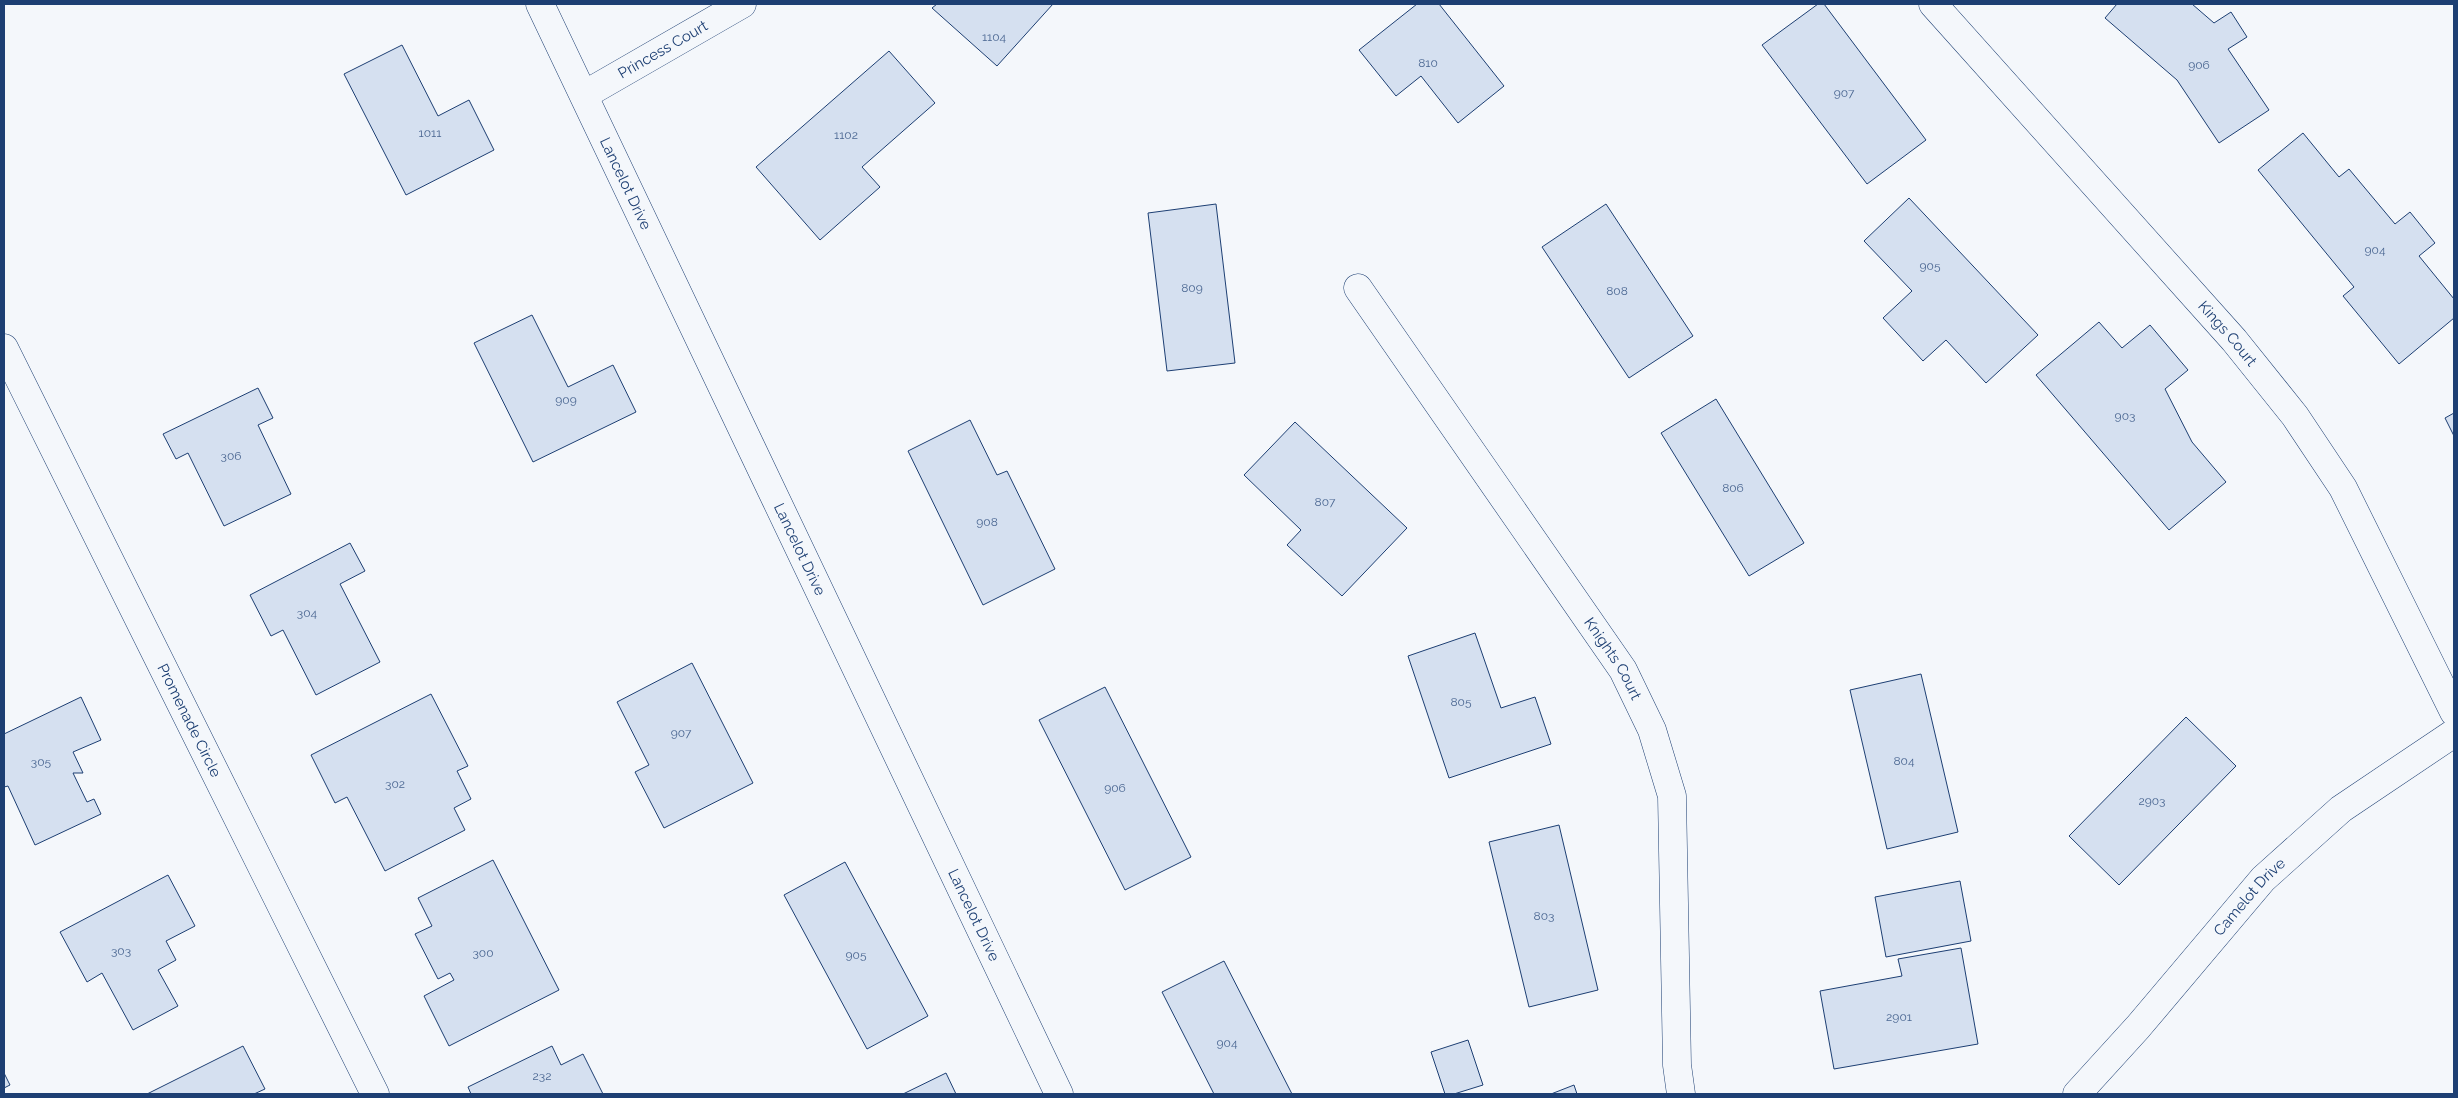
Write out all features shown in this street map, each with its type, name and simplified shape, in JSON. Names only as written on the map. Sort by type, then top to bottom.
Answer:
[{"type":"street","name":"Lancelot Drive","points":[[540,4],[1059,1094]]},
{"type":"street","name":"Princess Court","points":[[584,95],[742,4]]},
{"type":"street","name":"Kings Court","points":[[1933,4],[2234,340],[2296,416],[2343,488],[2454,712]]},
{"type":"street","name":"Knights Court","points":[[1358,288],[1622,670],[1652,730],[1672,796],[1677,1066],[1681,1094]]},
{"type":"street","name":"Promenade Circle","points":[[4,348],[375,1094]]},
{"type":"street","name":"Camelot Drive","points":[[2077,1094],[2138,1027],[2263,879],[2341,809],[2454,733]]},
{"type":"building","points":[[937,4],[1053,4],[997,66],[932,8]]},
{"type":"building","points":[[1417,4],[1439,4],[1504,86],[1458,123],[1421,76],[1396,96],[1359,50]]},
{"type":"building","points":[[1818,4],[1824,4],[1926,140],[1867,184],[1762,45]]},
{"type":"building","points":[[2117,4],[2192,4],[2214,23],[2231,12],[2247,37],[2228,49],[2269,110],[2219,143],[2177,80],[2105,18]]},
{"type":"building","points":[[402,45],[438,116],[469,100],[494,150],[406,195],[344,74]]},
{"type":"building","points":[[889,51],[935,103],[862,167],[880,187],[820,240],[756,167]]},
{"type":"building","points":[[2303,133],[2339,177],[2349,169],[2395,224],[2410,212],[2435,243],[2419,256],[2454,299],[2454,318],[2399,364],[2343,296],[2354,287],[2258,170]]},
{"type":"building","points":[[1909,198],[2038,335],[1986,383],[1946,340],[1923,361],[1883,318],[1912,291],[1864,241]]},
{"type":"building","points":[[1216,204],[1235,363],[1167,371],[1148,213]]},
{"type":"building","points":[[1606,204],[1693,336],[1629,378],[1542,247]]},
{"type":"building","points":[[532,315],[568,387],[613,365],[636,412],[533,462],[474,343]]},
{"type":"building","points":[[2099,322],[2122,348],[2150,325],[2188,370],[2165,389],[2192,442],[2226,482],[2169,530],[2036,375]]},
{"type":"building","points":[[258,388],[273,418],[258,425],[291,494],[224,526],[188,453],[176,459],[163,434]]},
{"type":"building","points":[[1716,399],[1804,543],[1749,576],[1661,433]]},
{"type":"building","points":[[2454,413],[2454,436],[2445,418]]},
{"type":"building","points":[[970,420],[997,475],[1007,471],[1055,569],[983,605],[908,451]]},
{"type":"building","points":[[1295,422],[1407,528],[1342,596],[1287,545],[1301,530],[1244,475]]},
{"type":"building","points":[[350,543],[365,571],[340,584],[380,662],[316,695],[283,630],[271,636],[250,595]]},
{"type":"building","points":[[1475,633],[1501,708],[1535,697],[1551,744],[1449,778],[1408,656]]},
{"type":"building","points":[[692,663],[753,783],[664,828],[635,772],[649,765],[617,702]]},
{"type":"building","points":[[1921,674],[1958,832],[1887,849],[1850,690]]},
{"type":"building","points":[[1105,687],[1191,857],[1125,890],[1039,720]]},
{"type":"building","points":[[431,694],[468,766],[457,771],[471,799],[454,808],[465,830],[385,871],[347,797],[335,803],[311,755]]},
{"type":"building","points":[[81,697],[101,740],[73,752],[83,773],[73,773],[87,802],[94,799],[101,814],[35,845],[8,786],[4,787],[4,734]]},
{"type":"building","points":[[2186,717],[2236,766],[2119,885],[2069,836]]},
{"type":"building","points":[[1559,825],[1598,990],[1529,1007],[1489,842]]},
{"type":"building","points":[[493,860],[559,990],[449,1046],[424,996],[454,980],[450,973],[438,979],[415,934],[432,926],[418,898]]},
{"type":"building","points":[[845,862],[928,1016],[867,1049],[784,895]]},
{"type":"building","points":[[168,875],[195,926],[166,941],[176,960],[158,970],[178,1006],[133,1030],[102,973],[87,982],[60,932]]},
{"type":"building","points":[[1960,881],[1971,941],[1886,957],[1875,897]]},
{"type":"building","points":[[1961,948],[1978,1044],[1834,1069],[1820,991],[1902,976],[1898,959]]},
{"type":"building","points":[[1224,961],[1292,1094],[1214,1094],[1162,992]]},
{"type":"building","points":[[1468,1040],[1483,1085],[1454,1094],[1445,1094],[1431,1052]]},
{"type":"building","points":[[243,1046],[265,1089],[254,1094],[147,1094]]},
{"type":"building","points":[[552,1046],[561,1065],[583,1054],[603,1094],[471,1094],[468,1087]]},
{"type":"building","points":[[4,1073],[10,1085],[4,1088]]},
{"type":"building","points":[[946,1073],[956,1094],[903,1094]]},
{"type":"building","points":[[1574,1085],[1577,1094],[1551,1094]]}]
